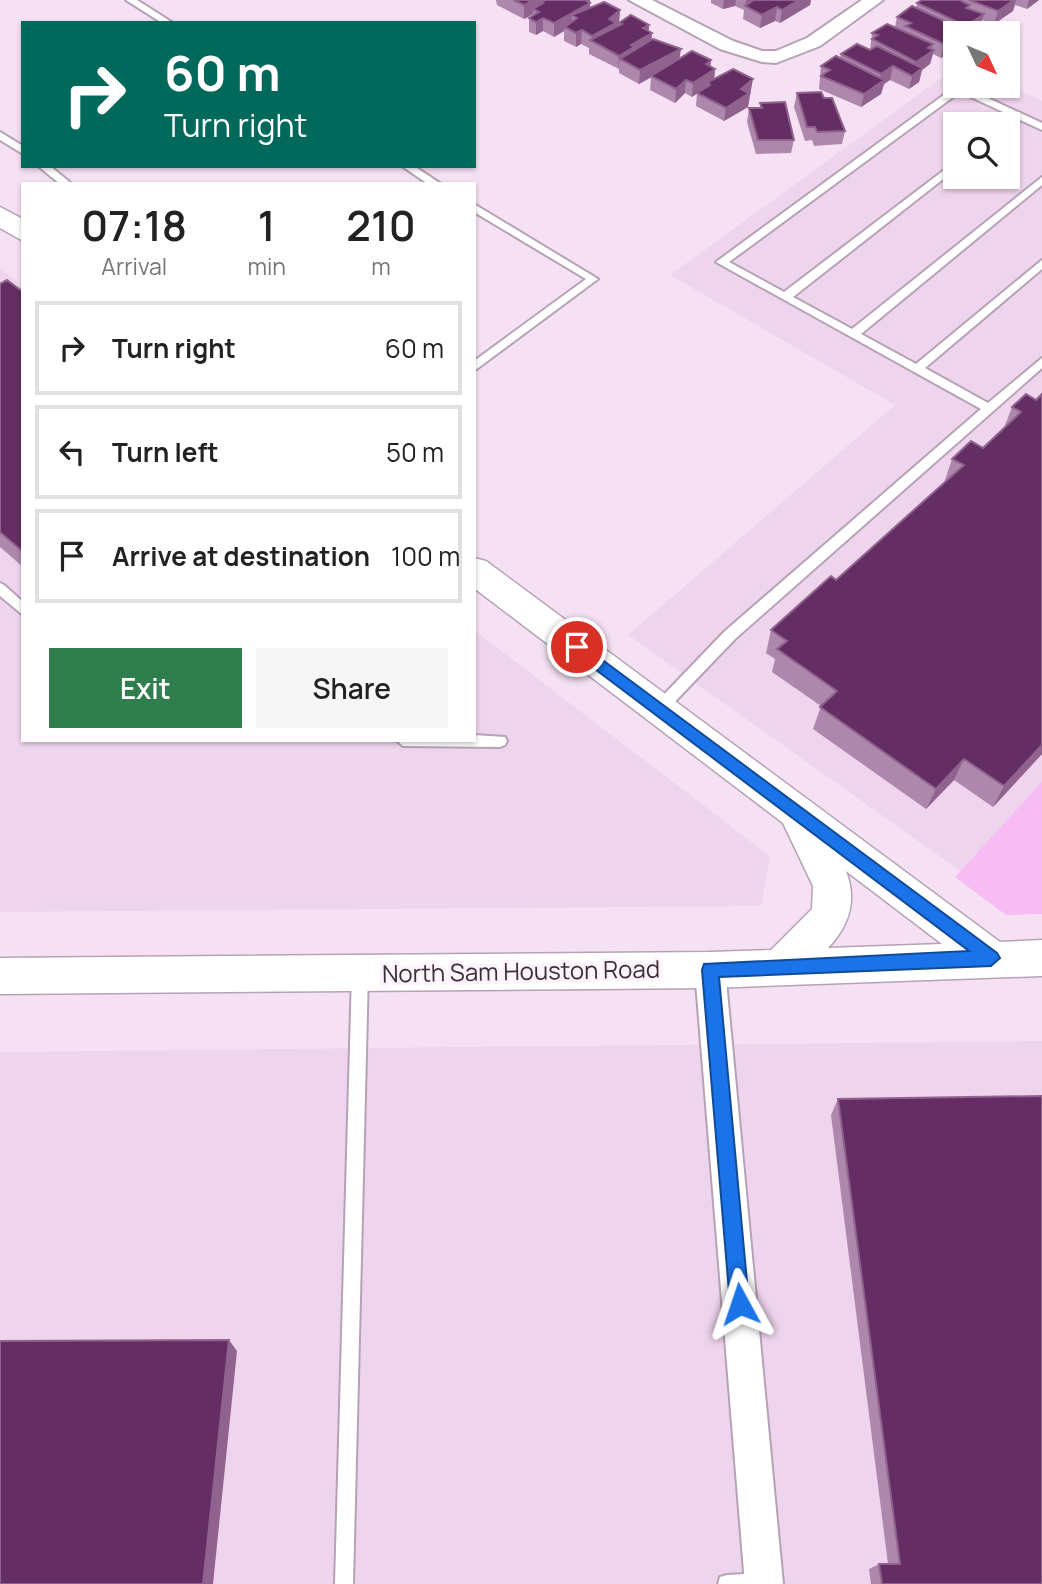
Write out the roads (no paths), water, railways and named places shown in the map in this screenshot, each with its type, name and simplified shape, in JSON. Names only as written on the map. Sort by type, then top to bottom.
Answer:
[{"type":"street","points":[[638,0],[745,53],[760,57],[777,57],[796,51],[874,0]]},
{"type":"street","points":[[476,572],[991,958]]},
{"type":"street","points":[[782,965],[828,923],[834,898],[829,868],[789,806]]},
{"type":"street","name":"North Sam Houston Road","points":[[0,976],[710,970],[782,965],[1042,958]]},
{"type":"street","points":[[710,970],[764,1583]]},
{"type":"lane","points":[[131,0],[166,21]]},
{"type":"lane","points":[[990,409],[721,262],[960,88],[1010,112]]},
{"type":"lane","points":[[1020,117],[1042,127]]},
{"type":"lane","points":[[0,135],[21,150]]},
{"type":"lane","points":[[46,168],[64,182]]},
{"type":"lane","points":[[410,168],[433,182]]},
{"type":"lane","points":[[785,297],[943,174]]},
{"type":"lane","points":[[853,334],[1042,180]]},
{"type":"lane","points":[[476,208],[593,279],[476,365]]},
{"type":"lane","points":[[917,369],[1042,263]]},
{"type":"lane","points":[[659,709],[730,635],[1042,362]]},
{"type":"lane","points":[[0,589],[21,608]]},
{"type":"lane","points":[[476,741],[500,741]]},
{"type":"lane","points":[[344,1584],[360,973]]},
{"type":"lane","points":[[727,1584],[764,1583]]}]
